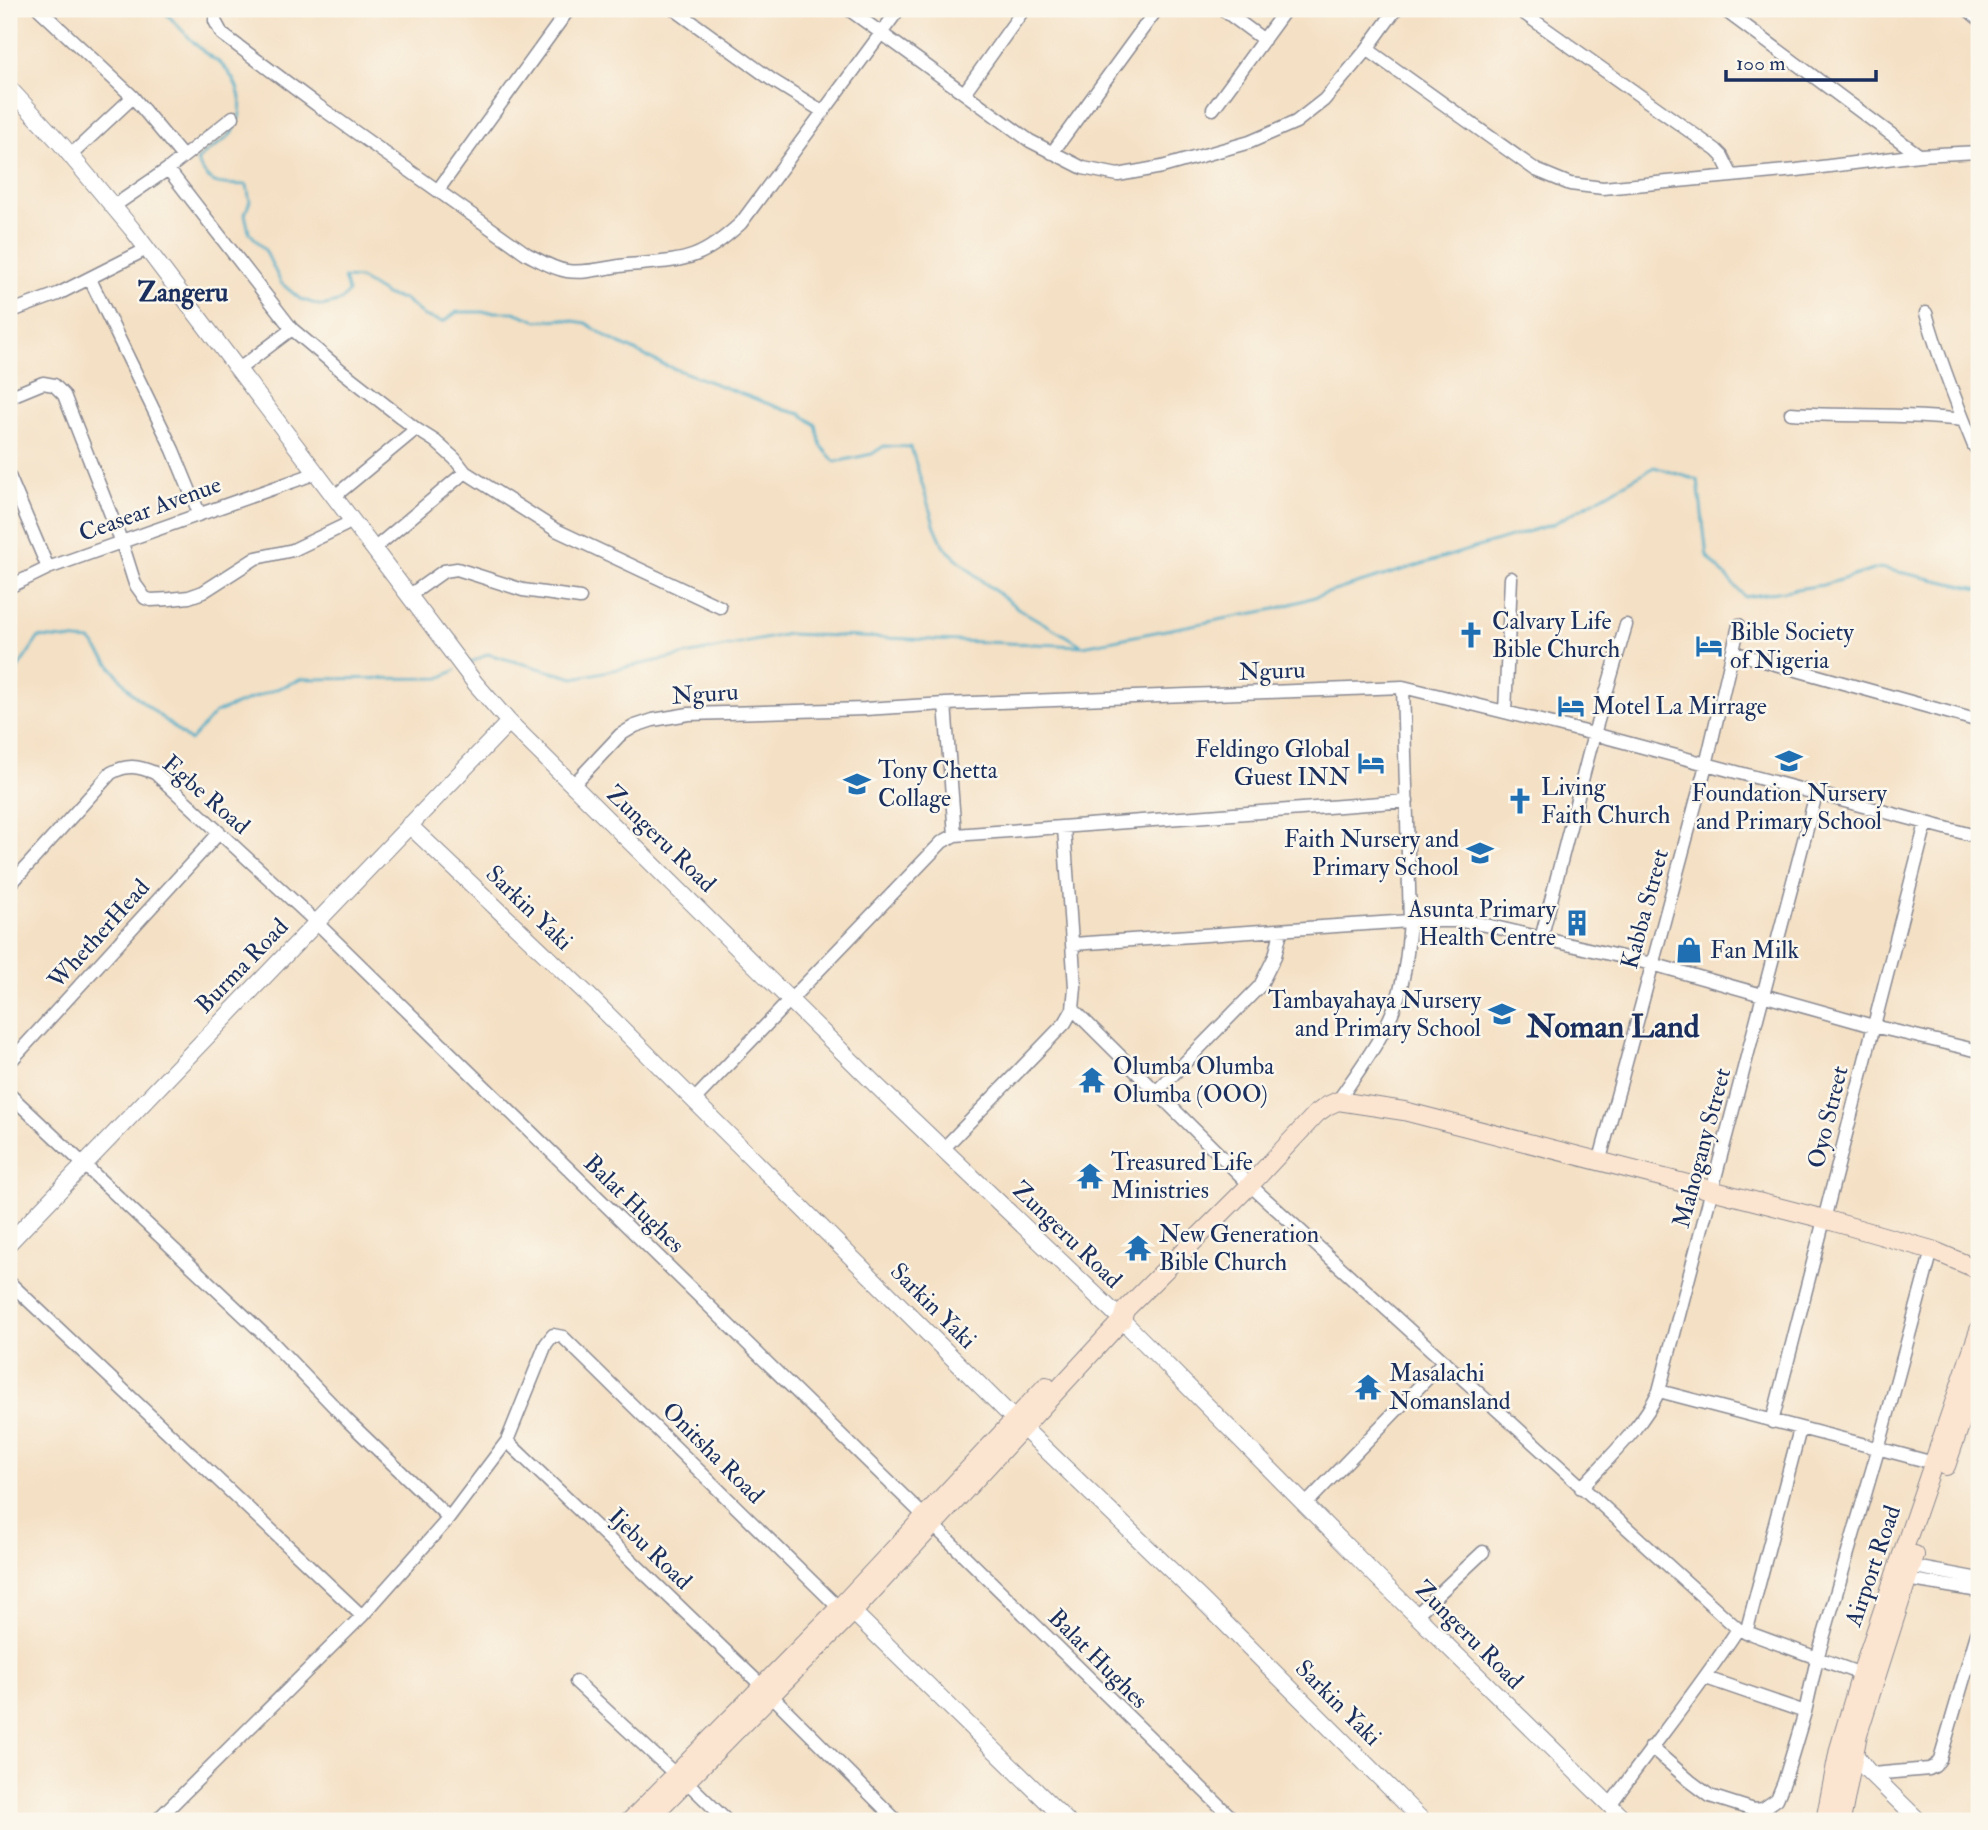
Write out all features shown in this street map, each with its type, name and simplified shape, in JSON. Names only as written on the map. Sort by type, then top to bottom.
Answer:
[{"type":"main road","points":[[647,1821],[681,1779],[846,1610],[1117,1318],[1250,1185],[1316,1114],[1338,1101],[1404,1111],[1824,1219],[1932,1250],[1979,1270]]},
{"type":"main road","name":"Airport Road","points":[[1841,1821],[1854,1753],[1903,1572],[1934,1463],[1979,1329]]},
{"type":"main road","name":"Airport Road","points":[[1825,1821],[1839,1749],[1861,1674],[1903,1572],[1979,1370]]},
{"type":"main road","points":[[630,1821],[681,1779]]},
{"type":"street","points":[[39,9],[133,97],[183,157]]},
{"type":"street","points":[[216,9],[215,21],[222,34],[527,254],[566,271],[688,259],[709,249],[741,223],[899,9]]},
{"type":"street","points":[[438,190],[569,9]]},
{"type":"street","points":[[674,9],[772,80],[822,111]]},
{"type":"street","points":[[848,9],[1030,141],[1083,168],[1118,175],[1161,167],[1250,142],[1296,122],[1324,100],[1396,9]]},
{"type":"street","points":[[964,93],[1024,9]]},
{"type":"street","points":[[1052,153],[1157,9]]},
{"type":"street","points":[[1222,9],[1264,40]]},
{"type":"street","points":[[1213,109],[1286,9]]},
{"type":"street","points":[[1518,9],[1716,150],[1731,174]]},
{"type":"street","points":[[1723,9],[1919,155]]},
{"type":"street","points":[[1967,9],[1979,19]]},
{"type":"street","points":[[1367,49],[1536,170],[1570,184],[1603,188],[1919,155],[1979,152]]},
{"type":"street","points":[[9,88],[114,206],[375,548],[459,665]]},
{"type":"street","points":[[71,155],[133,97]]},
{"type":"street","points":[[9,101],[139,253],[270,429],[459,665]]},
{"type":"street","points":[[114,206],[168,169],[233,117]]},
{"type":"street","points":[[168,169],[292,329],[416,429],[435,441],[465,472],[556,530],[720,607]]},
{"type":"street","points":[[9,312],[90,279],[139,253]]},
{"type":"street","points":[[90,279],[173,450],[199,513]]},
{"type":"street","points":[[1926,313],[1963,420],[1979,452]]},
{"type":"street","points":[[239,369],[292,329]]},
{"type":"street","points":[[9,397],[43,383],[54,385],[64,395],[139,593],[150,600],[170,600],[203,593],[256,558],[293,550],[345,525]]},
{"type":"street","points":[[1791,413],[1833,416],[1915,415],[1963,420]]},
{"type":"street","points":[[335,496],[416,429]]},
{"type":"street","points":[[375,548],[465,472]]},
{"type":"street","points":[[9,476],[48,568]]},
{"type":"street","name":"Ceasear Avenue","points":[[9,587],[48,568],[308,476]]},
{"type":"street","points":[[410,595],[444,571],[457,569],[523,590],[580,598]]},
{"type":"street","points":[[1505,712],[1511,578]]},
{"type":"street","points":[[1541,939],[1594,734],[1626,625]]},
{"type":"street","name":"Kabba Street","points":[[1599,1163],[1706,765],[1739,625]]},
{"type":"street","points":[[1732,652],[1979,721]]},
{"type":"street","name":"Zungeru Road","points":[[459,665],[506,726],[573,785],[787,1002],[1117,1318],[1564,1760],[1611,1813],[1626,1821]]},
{"type":"street","points":[[1338,1101],[1379,1040],[1398,997],[1407,955],[1410,921],[1403,687]]},
{"type":"street","name":"Nguru","points":[[573,785],[620,735],[653,720],[689,714],[1403,687],[1594,734],[1979,837]]},
{"type":"street","points":[[945,704],[955,835]]},
{"type":"street","points":[[506,726],[787,1002],[926,1148],[1117,1318],[1611,1813],[1651,1747],[1742,1631],[1800,1429]]},
{"type":"street","name":"Burma Road","points":[[9,1243],[506,726]]},
{"type":"street","name":"Egbe Road","points":[[9,886],[111,773],[122,767],[134,766],[155,774],[316,922]]},
{"type":"street","name":"Mahogany Street","points":[[1581,1488],[1635,1429],[1659,1391],[1816,794]]},
{"type":"street","points":[[694,1100],[942,842],[955,835],[1406,801]]},
{"type":"street","name":"Oyo Street","points":[[1772,1422],[1926,823]]},
{"type":"street","name":"Sarkin Yaki","points":[[408,825],[588,995],[1018,1424],[1204,1602],[1423,1821]]},
{"type":"street","points":[[943,1149],[1065,1023],[1073,1009],[1073,944],[1064,828]]},
{"type":"street","name":"WhetherHead","points":[[9,1063],[219,833]]},
{"type":"street","points":[[1073,944],[1410,921],[1462,921],[1652,964],[1874,1026],[1979,1051]]},
{"type":"street","name":"Balat Hughes","points":[[316,922],[1235,1821]]},
{"type":"street","points":[[1157,1091],[1260,986],[1275,956],[1281,931]]},
{"type":"street","points":[[1073,1009],[1250,1185],[1581,1488],[1742,1631],[1861,1674]]},
{"type":"street","points":[[9,1094],[271,1341],[348,1421],[449,1518]]},
{"type":"street","points":[[1651,1747],[1710,1796],[1754,1810],[1763,1809],[1777,1799],[1805,1712],[1817,1659],[1878,1450],[1932,1250]]},
{"type":"street","points":[[9,1282],[362,1616]]},
{"type":"street","name":"Onitsha Road","points":[[507,1441],[549,1338],[552,1335],[563,1337],[1067,1821]]},
{"type":"street","points":[[1305,1505],[1444,1362]]},
{"type":"street","points":[[1659,1391],[1934,1463]]},
{"type":"street","points":[[156,1821],[362,1616],[449,1518],[507,1441]]},
{"type":"street","name":"Ijebu Road","points":[[507,1441],[768,1691],[897,1821]]},
{"type":"street","points":[[1416,1615],[1483,1552]]},
{"type":"street","points":[[1903,1572],[1979,1579]]},
{"type":"street","points":[[1903,1572],[1979,1591]]},
{"type":"street","points":[[1872,1774],[1929,1769],[1935,1766],[1940,1759],[1979,1627]]},
{"type":"street","points":[[1706,1678],[1805,1712]]},
{"type":"street","points":[[576,1682],[727,1821]]},
{"type":"street","points":[[1854,1753],[1919,1821]]},
{"type":"waterway","points":[[162,9],[198,47],[222,65],[237,87],[241,104],[234,130],[197,161],[212,181],[247,185],[250,201],[245,214],[249,232],[265,250],[281,283],[300,299],[322,306],[341,301],[348,292],[344,278],[360,279],[388,296],[404,299],[424,316],[443,322],[457,312],[514,312],[538,321],[561,319],[586,323],[610,339],[662,364],[801,414],[816,425],[821,446],[835,462],[872,454],[884,446],[911,447],[934,524],[944,547],[1019,609],[1080,644]]},
{"type":"waterway","points":[[468,664],[488,654],[574,678],[788,634],[1083,646],[1275,609],[1553,524],[1654,467],[1698,480],[1707,556],[1745,597],[1823,585],[1880,568],[1979,589]]},
{"type":"waterway","points":[[9,759],[14,755],[12,677],[39,637],[91,641],[132,693],[190,741],[215,713],[302,679],[440,678],[456,670]]},
{"type":"place","name":"Calvary Life Bible Church","points":[[1471,635]]},
{"type":"place","name":"Bible Society of Nigeria","points":[[1709,646]]},
{"type":"place","name":"Motel La Mirrage","points":[[1571,706]]},
{"type":"place","name":"Foundation Nursery and Primary School","points":[[1789,761]]},
{"type":"place","name":"Feldingo Global Guest INN","points":[[1371,763]]},
{"type":"place","name":"Tony Chetta Collage","points":[[857,784]]},
{"type":"place","name":"Living Faith Church","points":[[1520,801]]},
{"type":"place","name":"Faith Nursery and Primary School","points":[[1480,853]]},
{"type":"place","name":"Asunta Primary Health Centre","points":[[1577,923]]},
{"type":"place","name":"Fan Milk","points":[[1689,950]]},
{"type":"place","name":"Tambayahaya Nursery and Primary School","points":[[1502,1014]]},
{"type":"place","name":"Olumba Olumba Olumba (OOO)","points":[[1092,1080]]},
{"type":"place","name":"Treasured Life Ministries","points":[[1090,1176]]},
{"type":"place","name":"New Generation Bible Church","points":[[1138,1248]]},
{"type":"place","name":"Masalachi Nomansland","points":[[1368,1387]]},
{"type":"district","name":"Zangeru","points":[[183,293]]},
{"type":"district","name":"Noman Land","points":[[1613,1027]]}]
